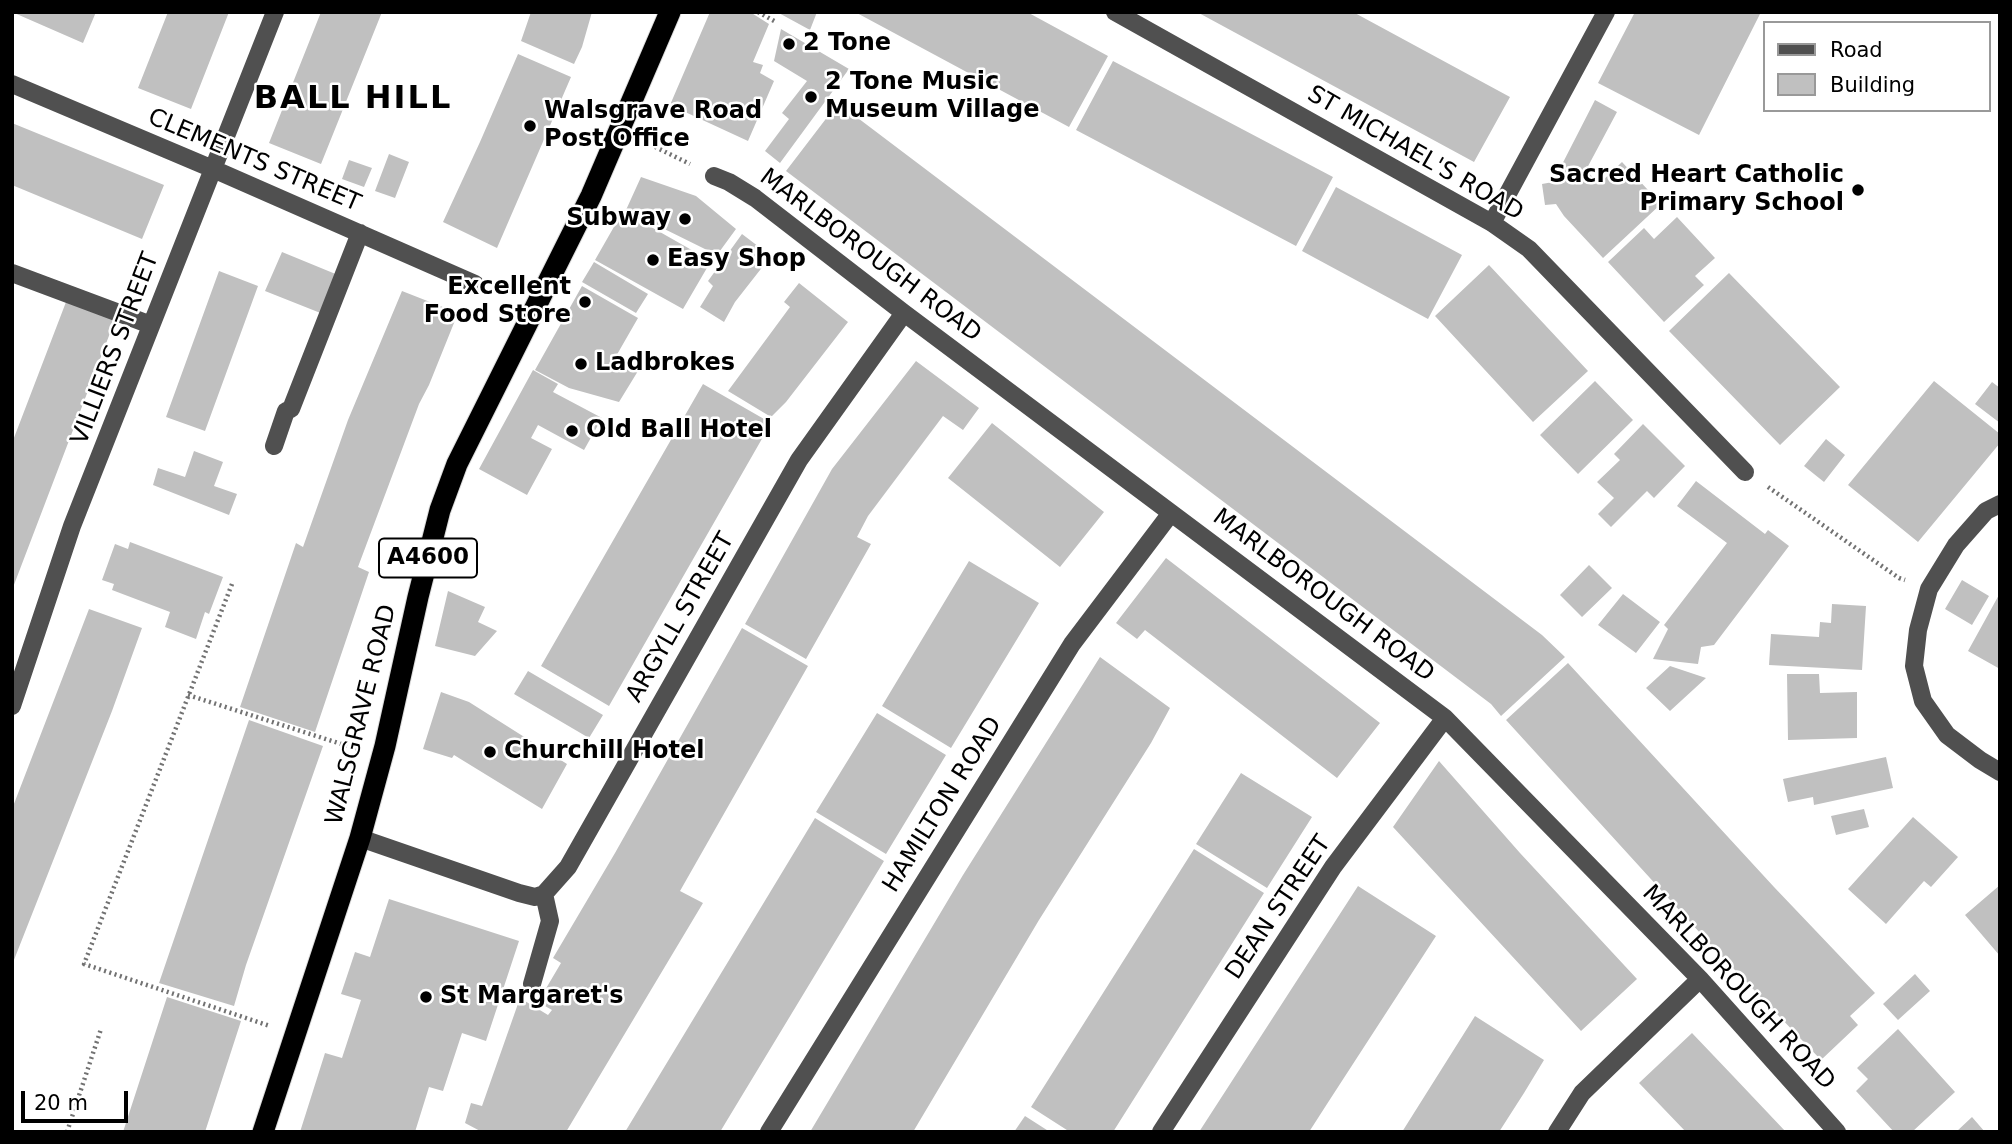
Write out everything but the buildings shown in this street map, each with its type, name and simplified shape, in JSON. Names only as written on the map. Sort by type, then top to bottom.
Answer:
[{"type":"highway","name":"WALSGRAVE ROAD","points":[[263,1132],[360,838],[385,747],[440,510],[457,464],[591,196],[670,12]]},
{"type":"street","name":"VILLIERS STREET","points":[[12,706],[72,526],[275,12]]},
{"type":"street","name":"ST MICHAEL'S ROAD","points":[[1115,12],[1492,223],[1529,249],[1745,472]]},
{"type":"street","points":[[1492,223],[1606,12]]},
{"type":"street","name":"CLEMENTS STREET","points":[[12,84],[475,284]]},
{"type":"street","name":"MARLBOROUGH ROAD","points":[[714,176],[755,198],[904,313],[1445,718],[1700,979],[1837,1132]]},
{"type":"street","points":[[274,446],[360,233]]},
{"type":"street","points":[[12,273],[151,326]]},
{"type":"street","name":"ARGYLL STREET","points":[[544,894],[568,867],[799,460],[904,313]]},
{"type":"street","points":[[2000,504],[1986,512],[1956,545],[1929,589],[1918,630],[1914,666],[1923,701],[1947,736],[2000,772]]},
{"type":"street","name":"HAMILTON ROAD","points":[[769,1132],[1072,644],[1171,513]]},
{"type":"street","name":"DEAN STREET","points":[[1161,1132],[1333,867],[1445,718]]},
{"type":"street","points":[[360,838],[519,893],[535,897],[544,894],[550,921],[532,984]]},
{"type":"street","points":[[1557,1132],[1582,1093],[1700,979]]},
{"type":"path","points":[[758,12],[776,22]]},
{"type":"path","points":[[649,131],[645,143],[714,176]]},
{"type":"path","points":[[1745,472],[1899,578],[1929,589]]},
{"type":"path","points":[[232,584],[84,964],[294,1034]]},
{"type":"path","points":[[188,695],[381,756]]},
{"type":"path","points":[[67,1132],[101,1029]]},
{"type":"place","name":"2 Tone","points":[[789,44]]},
{"type":"place","name":"2 Tone Music Museum Village","points":[[811,97]]},
{"type":"place","name":"Walsgrave Road Post Office","points":[[530,126]]},
{"type":"place","name":"Sacred Heart Catholic Primary School","points":[[1858,190]]},
{"type":"place","name":"Subway","points":[[685,219]]},
{"type":"place","name":"Easy Shop","points":[[653,260]]},
{"type":"place","name":"Excellent Food Store","points":[[585,302]]},
{"type":"place","name":"Ladbrokes","points":[[581,364]]},
{"type":"place","name":"Old Ball Hotel","points":[[572,431]]},
{"type":"place","name":"Churchill Hotel","points":[[490,752]]},
{"type":"place","name":"St Margaret's","points":[[426,997]]},
{"type":"district","name":"BALL HILL","points":[[353,100]]}]
